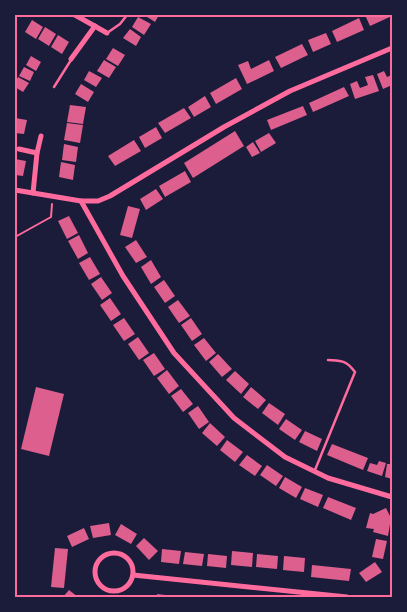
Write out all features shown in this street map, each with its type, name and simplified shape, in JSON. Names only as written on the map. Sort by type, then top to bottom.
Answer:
[{"type":"street","points":[[75,15],[107,33]]},
{"type":"street","points":[[72,59],[95,26]]},
{"type":"street","points":[[15,190],[82,201],[98,201],[110,196],[224,127],[290,91],[392,48]]},
{"type":"street","points":[[33,193],[37,153],[41,136]]},
{"type":"street","points":[[19,149],[37,153]]},
{"type":"street","points":[[82,201],[123,276],[174,353],[234,418],[285,458],[328,478],[392,497]]},
{"type":"street","points":[[118,553],[127,558],[133,568],[133,575],[128,586],[117,592],[107,591],[99,586],[94,570],[98,561],[107,554],[118,553]]},
{"type":"street","points":[[133,575],[346,597]]},
{"type":"lane","points":[[107,33],[120,24],[127,15]]},
{"type":"lane","points":[[54,87],[72,59]]},
{"type":"lane","points":[[314,472],[355,372],[351,366],[341,361],[328,360]]},
{"type":"path","points":[[15,236],[51,217],[52,197]]},
{"type":"building","points":[[144,15],[159,15],[155,22]]},
{"type":"building","points":[[365,15],[392,15],[392,16],[370,26]]},
{"type":"building","points":[[138,17],[151,24],[144,35],[132,27]]},
{"type":"building","points":[[359,18],[364,30],[337,42],[332,31]]},
{"type":"building","points":[[32,20],[43,27],[36,39],[25,32]]},
{"type":"building","points":[[45,27],[56,34],[49,46],[38,39]]},
{"type":"building","points":[[130,29],[141,37],[136,46],[123,38]]},
{"type":"building","points":[[326,33],[331,44],[313,52],[308,40]]},
{"type":"building","points":[[58,35],[69,42],[62,54],[51,47]]},
{"type":"building","points":[[302,44],[308,55],[281,68],[275,57]]},
{"type":"building","points":[[113,48],[125,55],[118,66],[106,59]]},
{"type":"building","points":[[31,56],[41,62],[36,71],[26,65]]},
{"type":"building","points":[[104,60],[116,67],[109,78],[97,71]]},
{"type":"building","points":[[269,60],[274,71],[247,84],[238,65],[248,61],[251,69]]},
{"type":"building","points":[[24,67],[34,72],[30,81],[19,76]]},
{"type":"building","points":[[89,71],[102,78],[96,87],[84,80]]},
{"type":"building","points":[[384,71],[387,77],[392,75],[392,85],[383,89],[377,74]]},
{"type":"building","points":[[373,75],[379,91],[355,99],[350,84],[357,81],[360,88],[368,85],[365,77]]},
{"type":"building","points":[[18,77],[29,83],[23,92],[15,87]]},
{"type":"building","points":[[236,78],[242,89],[216,104],[210,93]]},
{"type":"building","points":[[81,84],[94,92],[88,102],[75,94]]},
{"type":"building","points":[[344,87],[349,96],[313,112],[309,103]]},
{"type":"building","points":[[205,96],[211,107],[194,117],[188,107]]},
{"type":"building","points":[[70,105],[86,107],[83,124],[67,122]]},
{"type":"building","points":[[303,106],[307,115],[271,130],[267,120]]},
{"type":"building","points":[[184,108],[191,118],[165,133],[158,123]]},
{"type":"building","points":[[15,118],[27,120],[24,134],[15,133]]},
{"type":"building","points":[[67,123],[83,125],[80,143],[64,140]]},
{"type":"building","points":[[156,127],[162,138],[145,148],[139,137]]},
{"type":"building","points":[[235,131],[244,146],[193,178],[184,163]]},
{"type":"building","points":[[269,133],[276,143],[261,152],[255,141]]},
{"type":"building","points":[[134,140],[141,151],[115,166],[108,156]]},
{"type":"building","points":[[253,142],[260,153],[252,157],[246,147]]},
{"type":"building","points":[[64,144],[78,147],[76,162],[62,160]]},
{"type":"building","points":[[15,159],[26,161],[23,176],[15,175]]},
{"type":"building","points":[[61,162],[75,165],[73,180],[59,177]]},
{"type":"building","points":[[185,171],[191,182],[165,197],[159,186]]},
{"type":"building","points":[[156,189],[163,199],[146,210],[140,199]]},
{"type":"building","points":[[128,206],[140,209],[132,238],[120,235]]},
{"type":"building","points":[[69,216],[78,233],[67,239],[58,221]]},
{"type":"building","points":[[79,235],[88,253],[78,259],[68,241]]},
{"type":"building","points":[[136,240],[147,257],[136,263],[125,247]]},
{"type":"building","points":[[90,257],[100,274],[89,280],[79,263]]},
{"type":"building","points":[[151,260],[161,277],[151,284],[141,267]]},
{"type":"building","points":[[101,277],[112,293],[102,300],[91,284]]},
{"type":"building","points":[[164,280],[175,296],[165,303],[154,287]]},
{"type":"building","points":[[110,298],[121,314],[111,321],[100,305]]},
{"type":"building","points":[[178,300],[190,316],[179,323],[168,307]]},
{"type":"building","points":[[124,318],[135,334],[124,341],[113,325]]},
{"type":"building","points":[[191,318],[202,334],[192,341],[181,325]]},
{"type":"building","points":[[138,337],[149,353],[139,360],[128,344]]},
{"type":"building","points":[[204,338],[216,353],[206,361],[194,345]]},
{"type":"building","points":[[154,353],[165,369],[154,376],[143,360]]},
{"type":"building","points":[[218,354],[232,369],[222,377],[209,362]]},
{"type":"building","points":[[167,370],[179,386],[169,394],[157,378]]},
{"type":"building","points":[[235,371],[249,384],[241,394],[226,380]]},
{"type":"building","points":[[36,387],[64,394],[49,456],[21,449]]},
{"type":"building","points":[[251,387],[266,400],[258,409],[243,397]]},
{"type":"building","points":[[181,389],[193,404],[183,412],[171,396]]},
{"type":"building","points":[[269,403],[285,414],[278,425],[262,413]]},
{"type":"building","points":[[198,406],[209,422],[199,429],[188,413]]},
{"type":"building","points":[[286,419],[302,430],[295,440],[279,429]]},
{"type":"building","points":[[210,423],[225,437],[217,446],[202,433]]},
{"type":"building","points":[[305,431],[322,439],[317,451],[299,442]]},
{"type":"building","points":[[227,440],[243,452],[235,462],[220,450]]},
{"type":"building","points":[[332,444],[368,458],[363,470],[327,455]]},
{"type":"building","points":[[247,455],[262,466],[255,476],[239,465]]},
{"type":"building","points":[[379,461],[386,463],[382,476],[367,471],[370,463],[377,465]]},
{"type":"building","points":[[387,464],[392,464],[392,479],[385,477]]},
{"type":"building","points":[[267,465],[283,476],[276,486],[260,475]]},
{"type":"building","points":[[285,477],[302,487],[296,498],[279,488]]},
{"type":"building","points":[[305,488],[323,495],[318,507],[300,499]]},
{"type":"building","points":[[328,497],[356,508],[351,520],[323,508]]},
{"type":"building","points":[[386,508],[391,518],[388,536],[373,532],[374,529],[366,528],[370,513],[373,514]]},
{"type":"building","points":[[109,523],[111,535],[93,538],[90,526]]},
{"type":"building","points":[[121,524],[137,534],[131,544],[115,535]]},
{"type":"building","points":[[84,528],[89,539],[72,547],[67,536]]},
{"type":"building","points":[[144,538],[158,551],[149,560],[136,546]]},
{"type":"building","points":[[376,539],[387,541],[383,559],[372,557]]},
{"type":"building","points":[[55,548],[68,549],[64,588],[51,587]]},
{"type":"building","points":[[162,549],[181,551],[179,564],[161,562]]},
{"type":"building","points":[[232,551],[253,553],[252,567],[231,565]]},
{"type":"building","points":[[185,552],[204,554],[202,566],[183,564]]},
{"type":"building","points":[[208,554],[227,556],[226,568],[207,566]]},
{"type":"building","points":[[257,554],[278,556],[277,569],[256,567]]},
{"type":"building","points":[[284,556],[305,558],[304,572],[283,570]]},
{"type":"building","points":[[375,562],[382,572],[366,582],[359,573]]},
{"type":"building","points":[[312,565],[351,569],[349,581],[311,577]]},
{"type":"building","points":[[69,590],[78,597],[63,597]]},
{"type":"building","points":[[157,594],[174,596],[174,597],[157,597]]}]
